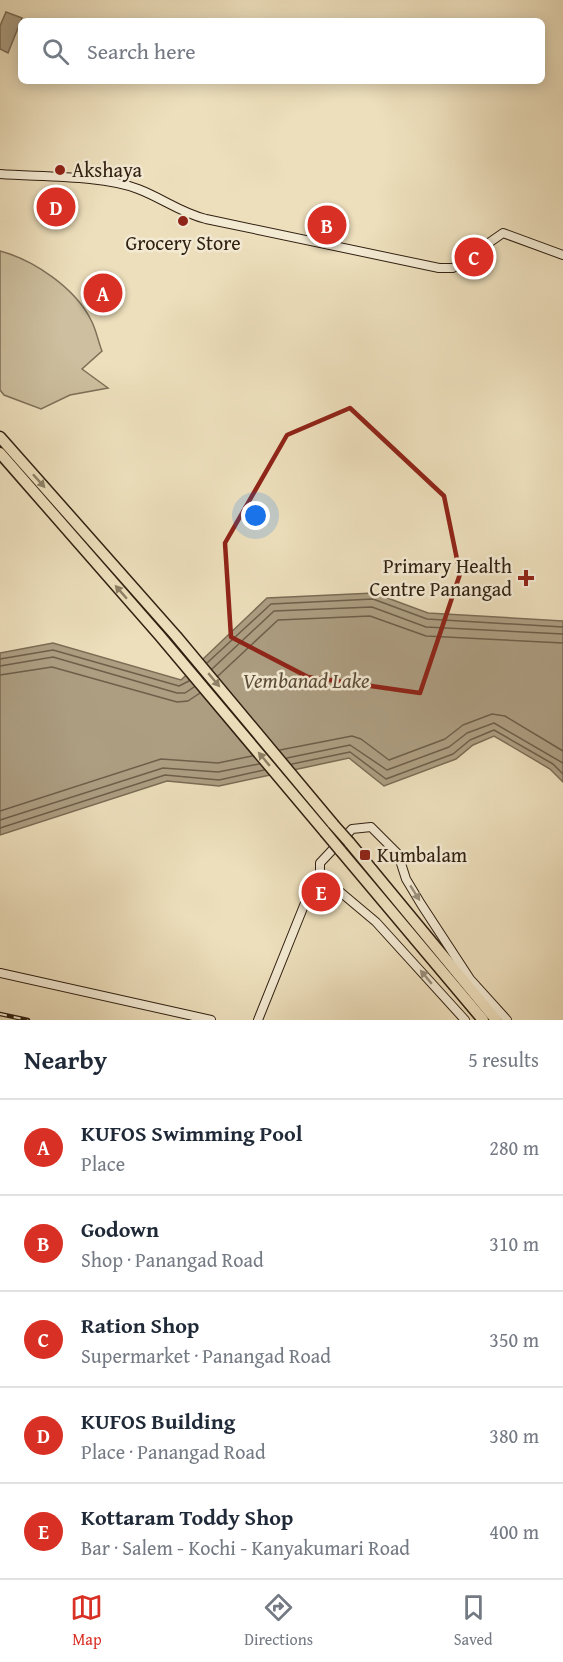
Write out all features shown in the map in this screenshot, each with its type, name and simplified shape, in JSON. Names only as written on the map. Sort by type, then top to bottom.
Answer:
[{"type":"highway","points":[[0,437],[176,636],[311,795],[496,1020]]},
{"type":"highway","points":[[0,453],[160,636],[325,832],[335,851],[483,1020]]},
{"type":"street","points":[[0,174],[84,179],[137,188],[186,214],[439,268],[453,268],[503,234],[563,255]]},
{"type":"street","points":[[258,1020],[309,892],[320,875],[320,863],[335,851],[352,829],[370,827],[398,854],[406,879],[470,979],[507,1020]]},
{"type":"street","points":[[320,875],[376,922],[465,1020]]},
{"type":"street","points":[[0,973],[211,1020]]},
{"type":"highlighted area","points":[[350,408],[444,496],[460,574],[420,693],[308,677],[231,637],[225,543],[287,435]]},
{"type":"shaded area","points":[[0,251],[40,268],[64,286],[84,308],[93,324],[102,351],[82,369],[108,388],[70,395],[41,409],[4,395],[0,390]]},
{"type":"water","points":[[6,12],[22,18],[18,18],[18,28],[8,53],[0,49],[0,26]]},
{"type":"water","name":"Vembanad Lake","points":[[374,593],[428,613],[563,621],[563,782],[550,769],[494,736],[473,745],[456,759],[384,786],[349,758],[219,786],[167,781],[0,835],[0,653],[53,643],[181,680],[267,598]]},
{"type":"railway","points":[[0,1014],[28,1020]]},
{"type":"place","name":"Akshaya","points":[[60,170]]},
{"type":"place","name":"KUFOS Building","points":[[56,207]]},
{"type":"place","name":"Grocery Store","points":[[183,221]]},
{"type":"place","name":"Godown","points":[[327,225]]},
{"type":"place","name":"Ration Shop","points":[[474,257]]},
{"type":"place","name":"KUFOS Swimming Pool","points":[[103,293]]},
{"type":"place","name":"Primary Health Centre Panangad","points":[[526,578]]},
{"type":"place","name":"Kumbalam","points":[[365,855]]},
{"type":"place","name":"Kottaram Toddy Shop","points":[[321,892]]}]
